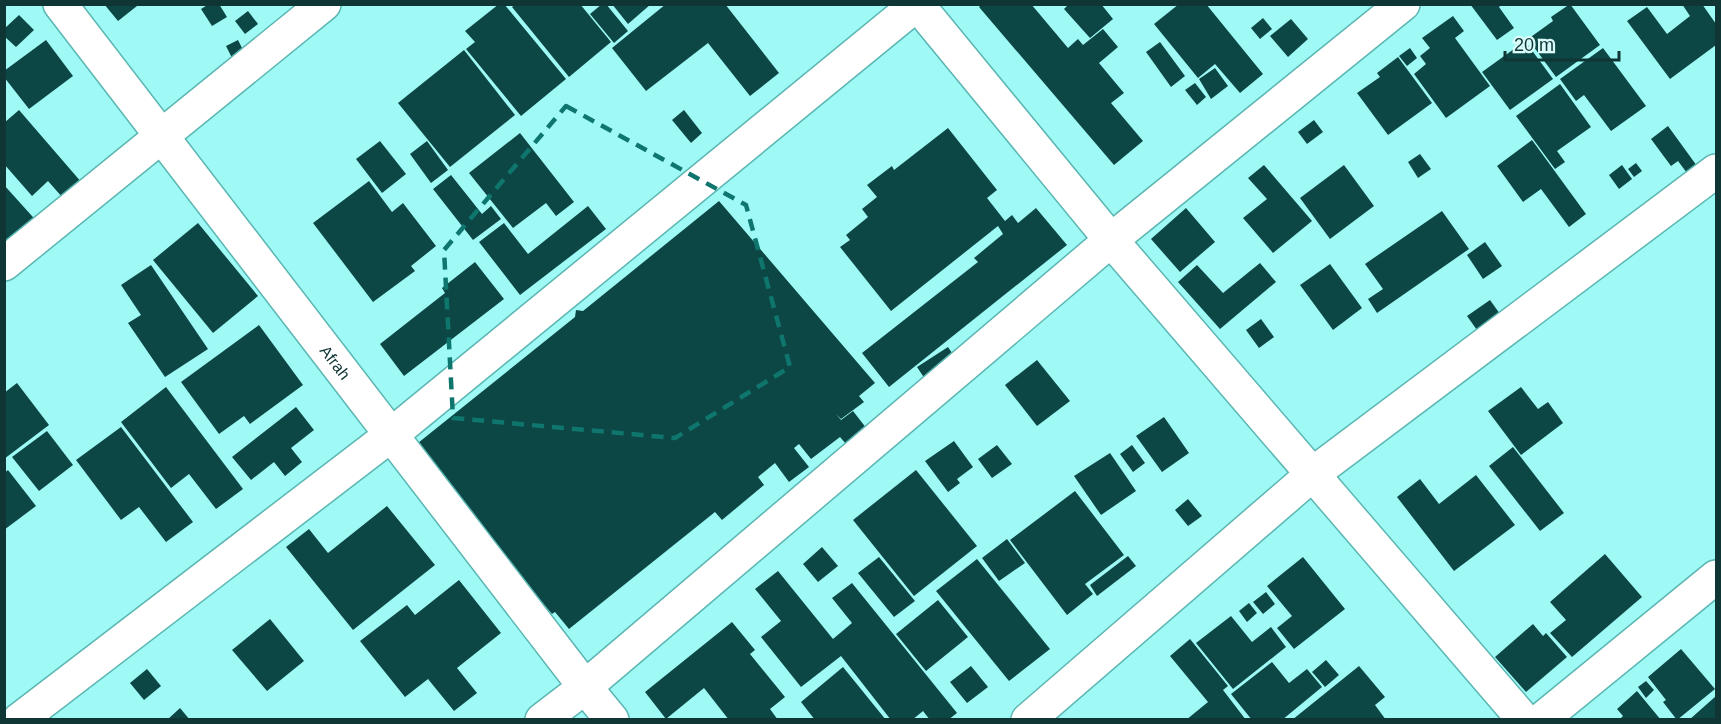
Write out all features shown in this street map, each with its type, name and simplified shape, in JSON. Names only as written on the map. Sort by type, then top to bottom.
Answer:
[{"type":"street","name":"Afrah","points":[[60,4],[612,720]]},
{"type":"street","points":[[4,264],[324,4]]},
{"type":"street","points":[[542,720],[585,687],[1111,240],[1403,4]]},
{"type":"street","points":[[19,720],[391,435],[917,5],[1111,240],[1314,473],[1524,720]]},
{"type":"street","points":[[1028,720],[1314,473],[1716,171]]},
{"type":"street","points":[[1541,720],[1716,577]]},
{"type":"highlighted area","points":[[566,106],[746,205],[790,367],[675,438],[453,418],[444,250]]},
{"type":"building","points":[[104,4],[136,4],[137,6],[118,21]]},
{"type":"building","points":[[209,4],[219,4],[227,17],[212,26],[201,9]]},
{"type":"building","points":[[499,4],[504,4],[566,79],[521,116],[466,49],[475,42],[465,31]]},
{"type":"building","points":[[516,4],[580,4],[611,42],[569,77],[512,7]]},
{"type":"building","points":[[602,4],[606,4],[628,31],[614,43],[590,14]]},
{"type":"building","points":[[612,4],[651,4],[628,24]]},
{"type":"building","points":[[666,4],[725,4],[779,73],[750,96],[708,43],[646,91],[612,48]]},
{"type":"building","points":[[982,4],[1031,4],[1068,48],[1078,39],[1083,45],[1103,29],[1118,47],[1099,63],[1124,93],[1111,103],[1143,141],[1114,165],[979,7]]},
{"type":"building","points":[[1069,4],[1101,4],[1113,19],[1090,38],[1064,9]]},
{"type":"building","points":[[1179,4],[1206,4],[1263,74],[1240,93],[1215,64],[1198,78],[1154,24]]},
{"type":"building","points":[[1470,4],[1502,4],[1499,7],[1514,28],[1497,40]]},
{"type":"building","points":[[1570,4],[1600,45],[1556,77],[1528,39],[1553,21],[1551,17]]},
{"type":"building","points":[[1682,4],[1702,4],[1716,24],[1716,45],[1670,79],[1627,21],[1647,7],[1667,34],[1690,16]]},
{"type":"building","points":[[248,11],[258,24],[245,34],[235,21]]},
{"type":"building","points":[[19,15],[34,30],[16,47],[4,36],[4,29]]},
{"type":"building","points":[[1453,16],[1464,31],[1455,38],[1490,86],[1446,118],[1414,74],[1426,64],[1420,56],[1430,48],[1422,38]]},
{"type":"building","points":[[1263,18],[1272,29],[1260,39],[1251,28]]},
{"type":"building","points":[[1291,19],[1308,39],[1288,57],[1270,36]]},
{"type":"building","points":[[46,40],[73,76],[29,109],[4,77],[4,71]]},
{"type":"building","points":[[238,40],[245,54],[233,60],[226,46]]},
{"type":"building","points":[[1525,41],[1553,79],[1510,110],[1482,72]]},
{"type":"building","points":[[1160,42],[1185,76],[1171,87],[1146,52]]},
{"type":"building","points":[[1410,48],[1417,58],[1407,66],[1399,56]]},
{"type":"building","points":[[1603,48],[1646,106],[1611,131],[1584,95],[1576,101],[1560,79]]},
{"type":"building","points":[[464,50],[515,115],[450,167],[398,103]]},
{"type":"building","points":[[1398,57],[1432,103],[1388,135],[1357,93],[1380,77],[1377,73]]},
{"type":"building","points":[[1215,68],[1228,86],[1211,99],[1199,79]]},
{"type":"building","points":[[1195,83],[1206,97],[1197,105],[1185,90]]},
{"type":"building","points":[[1560,84],[1591,127],[1557,151],[1565,162],[1555,169],[1516,116]]},
{"type":"building","points":[[19,110],[95,198],[77,214],[48,181],[32,196],[4,164],[4,123]]},
{"type":"building","points":[[684,110],[702,133],[691,143],[672,120]]},
{"type":"building","points":[[1314,120],[1323,132],[1307,144],[1298,132]]},
{"type":"building","points":[[1668,126],[1697,166],[1687,173],[1678,161],[1671,166],[1651,139]]},
{"type":"building","points":[[948,128],[997,190],[987,198],[1005,221],[1012,215],[1018,223],[1036,208],[1067,245],[889,387],[862,353],[978,262],[974,258],[1003,234],[998,226],[891,311],[840,247],[850,240],[846,235],[868,217],[862,209],[877,197],[867,185],[892,166],[894,170]]},
{"type":"building","points":[[520,133],[574,202],[556,216],[546,203],[513,228],[469,173]]},
{"type":"building","points":[[1532,140],[1586,214],[1569,227],[1541,189],[1523,202],[1497,166]]},
{"type":"building","points":[[380,141],[406,174],[382,193],[356,159]]},
{"type":"building","points":[[427,141],[448,170],[431,183],[410,154]]},
{"type":"building","points":[[1420,154],[1431,169],[1418,178],[1408,162]]},
{"type":"building","points":[[1636,163],[1642,171],[1634,177],[1628,169]]},
{"type":"building","points":[[1264,165],[1312,221],[1273,253],[1243,218],[1267,199],[1248,178]]},
{"type":"building","points":[[1344,165],[1374,206],[1330,239],[1300,198]]},
{"type":"building","points":[[1622,165],[1632,179],[1619,189],[1609,175]]},
{"type":"building","points":[[451,175],[482,214],[491,206],[501,219],[473,240],[433,189]]},
{"type":"building","points":[[369,181],[392,212],[403,203],[436,246],[411,266],[415,271],[373,302],[313,223]]},
{"type":"building","points":[[4,185],[50,236],[4,275]]},
{"type":"building","points":[[719,201],[875,383],[859,396],[864,402],[841,419],[836,414],[841,420],[853,411],[867,429],[846,444],[840,437],[811,459],[799,444],[794,448],[809,467],[789,482],[775,463],[758,477],[764,485],[722,520],[715,512],[569,629],[555,612],[552,614],[506,560],[508,558],[413,447],[575,317],[576,310],[583,311]]},
{"type":"building","points":[[588,206],[606,229],[520,295],[479,242],[504,223],[528,254]]},
{"type":"building","points":[[1186,208],[1215,242],[1180,272],[1151,239]]},
{"type":"building","points":[[1442,211],[1469,249],[1377,313],[1368,299],[1383,289],[1365,264]]},
{"type":"building","points":[[198,223],[258,296],[213,333],[153,260]]},
{"type":"building","points":[[1485,242],[1502,266],[1483,279],[1467,255]]},
{"type":"building","points":[[475,262],[504,299],[404,376],[380,344],[445,293],[442,288]]},
{"type":"building","points":[[1260,263],[1276,282],[1220,329],[1178,282],[1197,265],[1223,293]]},
{"type":"building","points":[[1330,264],[1362,308],[1333,330],[1300,285]]},
{"type":"building","points":[[151,265],[208,349],[165,377],[128,323],[141,315],[121,285]]},
{"type":"building","points":[[1490,300],[1505,321],[1482,337],[1467,316]]},
{"type":"building","points":[[1261,319],[1274,337],[1259,348],[1246,330]]},
{"type":"building","points":[[259,325],[303,385],[250,424],[244,416],[219,434],[181,382]]},
{"type":"building","points":[[948,347],[962,368],[931,388],[917,367]]},
{"type":"building","points":[[1037,360],[1070,401],[1037,426],[1005,385]]},
{"type":"building","points":[[17,383],[49,425],[4,459],[4,393]]},
{"type":"building","points":[[166,387],[243,489],[216,509],[189,474],[171,488],[121,422]]},
{"type":"building","points":[[1521,387],[1538,409],[1548,402],[1563,423],[1521,455],[1488,411]]},
{"type":"building","points":[[296,407],[314,430],[291,448],[302,462],[285,476],[274,462],[251,480],[232,457]]},
{"type":"building","points":[[1164,417],[1189,453],[1162,472],[1136,436]]},
{"type":"building","points":[[121,427],[193,522],[166,542],[139,507],[121,520],[76,460]]},
{"type":"building","points":[[47,431],[73,465],[39,491],[12,457]]},
{"type":"building","points":[[954,441],[973,467],[957,479],[960,483],[948,492],[925,461]]},
{"type":"building","points":[[997,445],[1012,464],[992,478],[978,459]]},
{"type":"building","points":[[1132,445],[1145,463],[1133,472],[1120,454]]},
{"type":"building","points":[[1513,447],[1564,513],[1540,531],[1489,466]]},
{"type":"building","points":[[1110,453],[1136,491],[1101,515],[1074,476]]},
{"type":"building","points":[[8,470],[36,506],[4,530],[4,473]]},
{"type":"building","points":[[916,470],[977,546],[914,596],[853,520]]},
{"type":"building","points":[[1476,475],[1515,525],[1454,571],[1397,497],[1420,479],[1439,504]]},
{"type":"building","points":[[1075,491],[1124,555],[1085,584],[1093,594],[1067,615],[1010,540]]},
{"type":"building","points":[[1188,499],[1202,516],[1188,526],[1175,510]]},
{"type":"building","points":[[387,506],[435,565],[353,630],[286,547],[309,529],[328,553]]},
{"type":"building","points":[[1007,539],[1025,563],[999,581],[982,558]]},
{"type":"building","points":[[822,547],[838,566],[818,582],[803,564]]},
{"type":"building","points":[[1605,554],[1642,597],[1572,657],[1550,633],[1566,620],[1550,602]]},
{"type":"building","points":[[1128,556],[1136,566],[1097,596],[1090,585]]},
{"type":"building","points":[[879,557],[915,601],[894,617],[858,573]]},
{"type":"building","points":[[1303,557],[1345,609],[1294,649],[1277,628],[1292,616],[1267,586]]},
{"type":"building","points":[[977,559],[1050,649],[1009,681],[936,591]]},
{"type":"building","points":[[778,571],[833,639],[852,623],[832,598],[852,583],[957,713],[948,720],[930,720],[923,711],[912,720],[891,720],[841,656],[801,687],[761,637],[781,621],[755,589]]},
{"type":"building","points":[[459,580],[501,633],[457,668],[477,693],[454,711],[428,679],[405,697],[360,641],[407,605],[415,615]]},
{"type":"building","points":[[1266,592],[1275,604],[1263,614],[1253,602]]},
{"type":"building","points":[[938,600],[968,637],[926,671],[896,634]]},
{"type":"building","points":[[1249,603],[1257,613],[1247,622],[1239,611]]},
{"type":"building","points":[[1231,616],[1252,642],[1271,627],[1286,647],[1233,689],[1196,643]]},
{"type":"building","points":[[270,619],[304,661],[267,691],[232,650]]},
{"type":"building","points":[[732,622],[755,650],[750,654],[785,697],[770,709],[778,720],[729,720],[704,688],[666,719],[645,692]]},
{"type":"building","points":[[1533,624],[1543,636],[1546,633],[1567,657],[1526,692],[1495,657]]},
{"type":"building","points":[[1190,639],[1228,686],[1223,690],[1246,720],[1186,720],[1208,702],[1170,656]]},
{"type":"building","points":[[1681,649],[1715,689],[1677,720],[1663,702],[1666,700],[1648,677]]},
{"type":"building","points":[[1326,660],[1339,675],[1325,687],[1312,672]]},
{"type":"building","points":[[1272,662],[1289,683],[1307,669],[1322,687],[1282,720],[1252,720],[1231,694]]},
{"type":"building","points":[[971,666],[988,687],[967,703],[950,682]]},
{"type":"building","points":[[1359,666],[1385,697],[1375,705],[1386,720],[1292,720]]},
{"type":"building","points":[[843,667],[886,720],[815,720],[801,702]]},
{"type":"building","points":[[147,669],[161,686],[144,700],[130,683]]},
{"type":"building","points":[[1646,681],[1654,690],[1646,698],[1638,687]]},
{"type":"building","points":[[1637,691],[1661,720],[1619,720],[1623,716],[1617,709]]},
{"type":"building","points":[[1716,696],[1716,720],[1689,720]]},
{"type":"building","points":[[180,708],[190,720],[167,720]]}]
